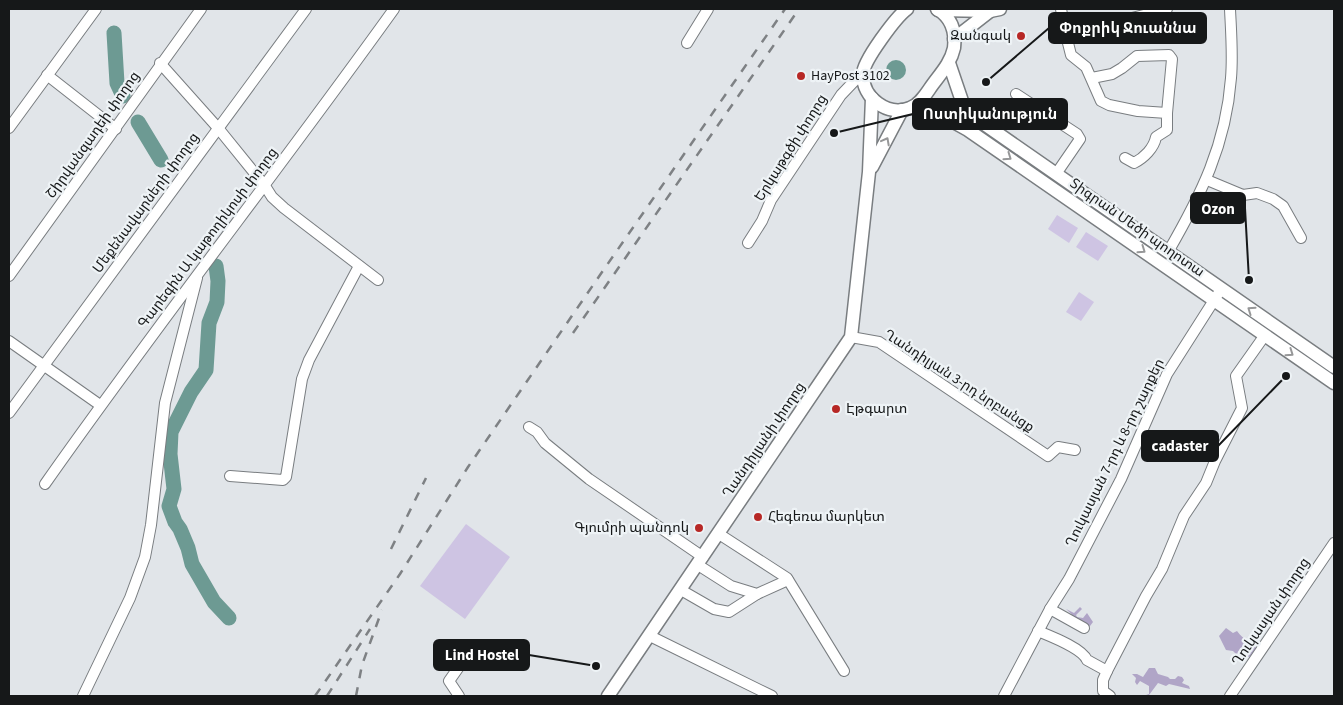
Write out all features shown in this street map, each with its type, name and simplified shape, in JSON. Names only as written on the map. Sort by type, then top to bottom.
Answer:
[{"type":"main road","points":[[907,9],[899,15],[887,32],[865,64],[862,73],[865,88],[872,98],[888,109],[902,110],[918,103],[949,63],[953,52],[954,33],[949,20],[938,9]]},
{"type":"main road","points":[[938,9],[995,10]]},
{"type":"main road","points":[[954,39],[995,10]]},
{"type":"main road","name":"Տիգրան Մեծի պողոտա","points":[[949,63],[967,112],[1334,367]]},
{"type":"main road","name":"Ղանդիլյանի փողոց","points":[[608,696],[720,534],[851,337],[869,172],[872,98]]},
{"type":"main road","name":"Տիգրան Մեծի պողոտա","points":[[918,103],[968,130],[1334,383]]},
{"type":"main road","name":"Ղանդիլյանի փողոց","points":[[869,172],[902,110]]},
{"type":"street","points":[[9,128],[96,9]]},
{"type":"street","name":"Շիրվանզադեի փողոց","points":[[9,276],[116,129],[160,63],[201,9]]},
{"type":"street","name":"Մեքենավարների փողոց","points":[[9,413],[306,9]]},
{"type":"street","name":"Գարեգին Ա կաթողիկոսի փողոց","points":[[45,484],[100,405],[198,272],[265,186],[394,9]]},
{"type":"street","points":[[687,43],[708,9]]},
{"type":"street","points":[[1061,9],[1071,56],[1084,64],[1101,100],[1109,105],[1138,111],[1167,113]]},
{"type":"street","points":[[1066,35],[1167,9]]},
{"type":"street","points":[[1168,252],[1207,180],[1223,130],[1231,77],[1230,9]]},
{"type":"street","points":[[1092,78],[1112,74],[1137,56],[1169,55],[1172,59],[1167,130],[1156,137],[1155,145],[1140,160],[1134,163],[1125,158]]},
{"type":"street","points":[[160,63],[218,128],[272,197],[378,280]]},
{"type":"street","name":"Երկաթգծի փողոց","points":[[748,242],[762,221],[771,200],[840,95],[862,73]]},
{"type":"street","points":[[47,75],[116,129]]},
{"type":"street","points":[[1016,94],[1077,134],[1080,138],[1056,174]]},
{"type":"street","points":[[1207,180],[1243,195],[1257,193],[1273,199],[1282,206],[1301,238]]},
{"type":"street","points":[[230,476],[283,480],[286,477],[302,379],[309,360],[359,266]]},
{"type":"street","points":[[83,696],[130,598],[145,557],[151,525],[164,403],[198,272]]},
{"type":"street","name":"Ղուկասյան 7-րդ և 8-րդ շարքեր","points":[[1004,696],[1050,609],[1069,579],[1121,479],[1167,374],[1221,289]]},
{"type":"street","points":[[1106,694],[1103,680],[1107,670],[1162,570],[1184,516],[1206,483],[1242,408],[1236,376],[1265,336]]},
{"type":"street","name":"Ղանդիլյան 3-րդ նրբանցք","points":[[851,337],[879,342],[1048,456],[1058,446],[1075,450]]},
{"type":"street","points":[[9,340],[100,405]]},
{"type":"street","points":[[529,427],[537,432],[545,443],[589,480],[701,561],[731,586],[757,594]]},
{"type":"street","points":[[720,534],[788,580],[844,671]]},
{"type":"street","name":"Ղուկասյան փողոց","points":[[1230,696],[1334,543]]},
{"type":"street","points":[[681,590],[714,610],[729,612],[757,594],[788,580]]},
{"type":"street","points":[[1050,609],[1084,628]]},
{"type":"street","points":[[1038,631],[1076,650],[1085,656],[1087,660],[1107,670]]},
{"type":"street","points":[[650,636],[772,696]]},
{"type":"street","points":[[460,696],[449,681],[468,654]]},
{"type":"shaded area","points":[[896,60],[903,63],[906,70],[903,77],[896,80],[889,77],[886,70],[889,63]]},
{"type":"shaded area","points":[[1057,215],[1078,228],[1069,243],[1048,229]]},
{"type":"shaded area","points":[[1086,232],[1108,246],[1098,261],[1076,247]]},
{"type":"shaded area","points":[[1079,292],[1094,302],[1081,321],[1066,312]]},
{"type":"shaded area","points":[[466,524],[510,557],[465,619],[420,586]]},
{"type":"shaded area","points":[[1080,607],[1082,609],[1076,615],[1077,617],[1083,618],[1087,613],[1093,622],[1090,626],[1081,623],[1066,609],[1074,613]]},
{"type":"shaded area","points":[[1226,628],[1233,633],[1237,631],[1252,644],[1257,649],[1255,654],[1249,657],[1242,654],[1237,655],[1233,651],[1226,650],[1219,636]]},
{"type":"shaded area","points":[[1149,668],[1155,668],[1158,674],[1170,679],[1175,679],[1178,676],[1182,677],[1184,680],[1182,683],[1189,686],[1190,689],[1158,683],[1149,695],[1143,696],[1149,694],[1149,686],[1140,681],[1137,685],[1135,682],[1136,678],[1132,674],[1143,677]]},
{"type":"waterway","points":[[114,33],[117,83],[123,96]]},
{"type":"waterway","points":[[138,122],[161,160]]},
{"type":"waterway","points":[[216,266],[218,281],[217,302],[209,323],[206,370],[191,392],[171,432],[170,454],[174,489],[169,506],[188,548],[192,564],[214,602],[229,618]]},
{"type":"railway","points":[[315,696],[400,574],[468,467],[785,9]]},
{"type":"railway","points":[[573,333],[799,9]]},
{"type":"railway","points":[[391,549],[426,478]]},
{"type":"railway","points":[[356,696],[362,665],[382,610]]},
{"type":"railway","points":[[327,696],[370,629]]},
{"type":"place","name":"Զանգակ","points":[[1021,36]]},
{"type":"place","name":"HayPost 3102","points":[[801,76]]},
{"type":"place","name":"Փոքրիկ Ջուաննա","points":[[986,82]]},
{"type":"place","name":"Ոստիկանություն","points":[[834,133]]},
{"type":"place","name":"Ozon","points":[[1249,280]]},
{"type":"place","name":"cadaster","points":[[1286,376]]},
{"type":"place","name":"Էթգարտ","points":[[836,409]]},
{"type":"place","name":"Հեգեռա մարկետ","points":[[758,517]]},
{"type":"place","name":"Գյումրի պանդոկ","points":[[699,528]]},
{"type":"place","name":"Lind Hostel","points":[[596,666]]}]
